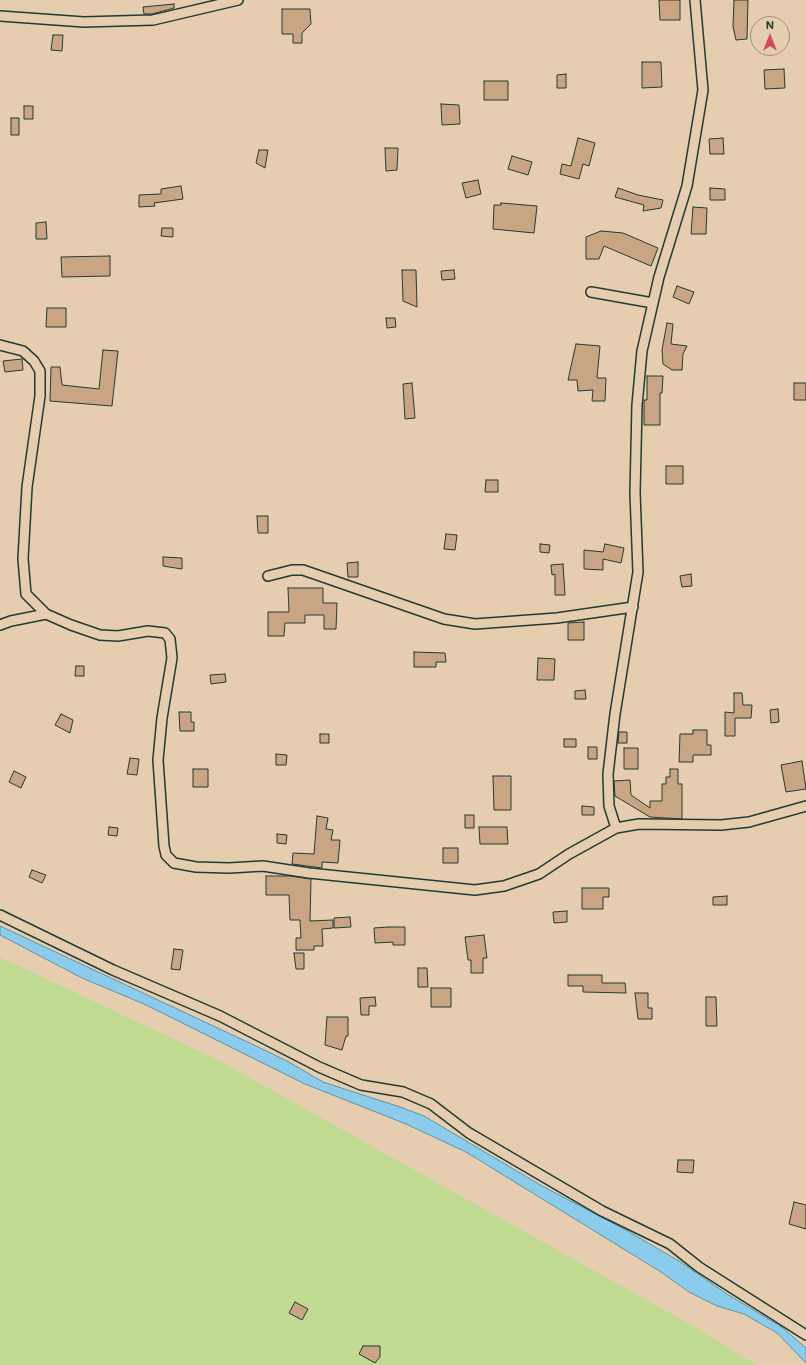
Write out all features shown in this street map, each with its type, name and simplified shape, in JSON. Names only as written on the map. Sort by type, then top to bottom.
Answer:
[{"type":"street","points":[[0,16],[84,22],[153,20],[238,0]]},
{"type":"street","points":[[616,828],[609,806],[608,774],[615,714],[638,572],[635,493],[637,405],[642,351],[653,303],[687,186],[703,90],[695,0]]},
{"type":"street","points":[[591,292],[653,303]]},
{"type":"street","points":[[0,345],[23,351],[34,361],[40,371],[40,396],[27,487],[23,559],[26,594],[46,614],[100,635],[118,636],[148,631],[165,633],[170,639],[172,658],[162,718],[158,760],[164,846],[166,854],[174,863],[196,867],[222,868],[263,866],[309,874],[475,890],[504,886],[539,874],[569,854],[616,828],[639,824],[722,825],[749,822],[806,806]]},
{"type":"street","points":[[268,576],[292,570],[302,570],[444,619],[475,624],[557,618],[633,608]]},
{"type":"street","points":[[0,625],[11,621],[46,614]]},
{"type":"street","points":[[0,915],[113,970],[220,1016],[319,1067],[361,1085],[403,1092],[431,1104],[469,1133],[602,1211],[670,1244],[699,1267],[806,1335]]},
{"type":"green space","points":[[0,957],[218,1060],[702,1331],[756,1365],[0,1365]]},
{"type":"water","points":[[0,926],[254,1045],[287,1061],[323,1082],[424,1116],[542,1186],[624,1229],[679,1261],[727,1294],[783,1328],[806,1348],[806,1363],[777,1333],[744,1314],[717,1306],[689,1292],[661,1272],[466,1152],[406,1124],[305,1084],[144,1004],[82,978],[0,935]]},
{"type":"building","points":[[659,0],[680,0],[680,20],[660,20]]},
{"type":"building","points":[[734,0],[748,0],[747,39],[736,40],[733,26]]},
{"type":"building","points":[[174,4],[174,8],[152,14],[144,14],[143,7]]},
{"type":"building","points":[[282,9],[310,9],[311,24],[302,33],[302,43],[293,43],[293,34],[282,34]]},
{"type":"building","points":[[53,35],[63,35],[62,51],[51,50]]},
{"type":"building","points":[[642,62],[661,62],[662,87],[642,88]]},
{"type":"building","points":[[784,69],[785,88],[765,89],[764,70]]},
{"type":"building","points":[[566,74],[566,88],[557,88],[557,75]]},
{"type":"building","points":[[484,81],[508,81],[508,100],[484,100]]},
{"type":"building","points":[[441,104],[459,105],[460,124],[442,125]]},
{"type":"building","points":[[24,106],[33,106],[33,119],[24,119]]},
{"type":"building","points":[[11,118],[19,118],[19,135],[11,135]]},
{"type":"building","points":[[578,138],[595,143],[589,166],[583,164],[579,179],[560,174],[562,164],[571,166]]},
{"type":"building","points":[[723,138],[724,154],[710,154],[709,139]]},
{"type":"building","points":[[385,148],[398,148],[397,170],[386,171]]},
{"type":"building","points":[[259,150],[268,150],[265,168],[256,163]]},
{"type":"building","points":[[512,156],[532,162],[528,175],[508,169]]},
{"type":"building","points":[[478,180],[481,194],[466,198],[462,183]]},
{"type":"building","points":[[181,186],[183,199],[154,203],[155,206],[139,207],[139,195],[161,194],[161,189]]},
{"type":"building","points":[[618,188],[638,195],[663,200],[661,208],[643,211],[644,205],[615,197]]},
{"type":"building","points":[[710,188],[725,189],[725,200],[710,200]]},
{"type":"building","points":[[501,203],[537,206],[534,233],[493,229],[494,205],[501,205]]},
{"type":"building","points":[[693,207],[707,208],[706,234],[691,234]]},
{"type":"building","points":[[46,222],[47,239],[36,239],[36,223]]},
{"type":"building","points":[[162,228],[173,228],[173,237],[161,236]]},
{"type":"building","points":[[601,231],[623,233],[658,248],[651,266],[604,246],[599,259],[586,259],[586,237]]},
{"type":"building","points":[[110,256],[110,276],[62,277],[61,257]]},
{"type":"building","points":[[402,270],[416,270],[417,307],[403,301]]},
{"type":"building","points":[[454,270],[455,279],[442,280],[441,271]]},
{"type":"building","points":[[677,286],[694,292],[689,304],[673,297]]},
{"type":"building","points":[[47,308],[66,308],[66,327],[46,327]]},
{"type":"building","points":[[386,318],[395,318],[396,327],[387,328]]},
{"type":"building","points":[[667,323],[673,324],[671,344],[687,346],[683,354],[682,370],[672,370],[663,364],[662,350]]},
{"type":"building","points":[[576,344],[600,346],[597,378],[606,378],[605,401],[592,401],[593,390],[578,391],[577,380],[568,380]]},
{"type":"building","points":[[103,350],[118,351],[112,406],[50,401],[51,367],[60,367],[62,385],[99,389]]},
{"type":"building","points":[[22,359],[23,370],[5,372],[3,361]]},
{"type":"building","points":[[647,376],[663,376],[662,393],[660,393],[660,425],[644,425],[644,400],[647,400]]},
{"type":"building","points":[[412,383],[415,418],[405,419],[403,384]]},
{"type":"building","points":[[794,383],[806,383],[806,400],[794,400]]},
{"type":"building","points":[[666,466],[683,466],[683,484],[666,484]]},
{"type":"building","points":[[486,480],[498,480],[498,492],[485,492]]},
{"type":"building","points":[[257,516],[268,516],[268,533],[258,533]]},
{"type":"building","points":[[446,534],[457,535],[455,550],[444,549]]},
{"type":"building","points":[[540,544],[550,545],[549,553],[540,552]]},
{"type":"building","points":[[605,544],[624,548],[621,563],[603,559],[603,570],[584,569],[584,550],[603,552]]},
{"type":"building","points":[[163,557],[182,558],[182,569],[163,566]]},
{"type":"building","points":[[358,562],[358,577],[348,577],[347,563]]},
{"type":"building","points":[[563,564],[565,595],[555,595],[555,574],[552,575],[551,565]]},
{"type":"building","points":[[691,574],[692,586],[682,587],[680,576]]},
{"type":"building","points":[[288,588],[323,588],[323,603],[337,603],[336,629],[324,629],[324,615],[305,615],[305,623],[285,623],[284,636],[268,636],[268,612],[289,612]]},
{"type":"building","points":[[584,622],[584,640],[568,640],[568,623]]},
{"type":"building","points":[[414,652],[445,653],[446,662],[436,662],[436,667],[414,667]]},
{"type":"building","points":[[538,658],[555,659],[554,680],[537,680]]},
{"type":"building","points":[[76,666],[84,666],[84,676],[75,676]]},
{"type":"building","points":[[225,674],[226,682],[211,684],[210,675]]},
{"type":"building","points":[[585,690],[586,699],[575,699],[575,691]]},
{"type":"building","points":[[734,693],[742,693],[743,705],[752,705],[751,718],[735,718],[735,736],[725,736],[725,712],[734,713]]},
{"type":"building","points":[[778,709],[779,722],[771,723],[770,710]]},
{"type":"building","points":[[179,712],[191,712],[191,722],[194,722],[194,731],[180,731]]},
{"type":"building","points":[[61,714],[73,720],[70,733],[55,725]]},
{"type":"building","points":[[693,730],[707,730],[707,745],[711,745],[711,755],[693,755],[693,762],[679,762],[680,734],[693,734]]},
{"type":"building","points":[[619,732],[627,732],[627,743],[618,743]]},
{"type":"building","points":[[320,734],[329,734],[329,743],[320,743]]},
{"type":"building","points":[[564,739],[576,739],[576,747],[564,747]]},
{"type":"building","points":[[588,747],[597,747],[597,759],[588,759]]},
{"type":"building","points":[[624,748],[638,748],[638,769],[624,769]]},
{"type":"building","points":[[276,754],[287,755],[286,765],[276,765]]},
{"type":"building","points":[[130,758],[139,759],[137,775],[127,774]]},
{"type":"building","points":[[802,761],[806,789],[786,792],[781,765]]},
{"type":"building","points":[[193,769],[208,769],[208,787],[193,787]]},
{"type":"building","points":[[670,769],[678,769],[678,784],[682,784],[682,819],[650,817],[615,796],[614,781],[630,780],[631,795],[650,808],[650,801],[662,801],[662,784],[666,784],[666,777],[670,777]]},
{"type":"building","points":[[14,771],[26,777],[21,788],[9,782]]},
{"type":"building","points":[[493,776],[511,776],[511,810],[494,810]]},
{"type":"building","points":[[582,806],[594,807],[594,815],[582,815]]},
{"type":"building","points":[[465,815],[474,815],[474,828],[465,828]]},
{"type":"building","points":[[317,816],[328,818],[326,829],[333,830],[331,840],[340,840],[338,863],[322,862],[322,868],[292,864],[293,853],[314,854]]},
{"type":"building","points":[[109,827],[118,828],[117,836],[108,835]]},
{"type":"building","points":[[479,827],[507,827],[508,844],[480,844]]},
{"type":"building","points":[[277,834],[287,835],[286,844],[277,843]]},
{"type":"building","points":[[443,848],[458,848],[458,863],[443,863]]},
{"type":"building","points":[[32,870],[46,875],[42,883],[29,877]]},
{"type":"building","points":[[266,876],[291,876],[311,879],[310,921],[333,920],[333,928],[322,929],[323,946],[314,946],[314,950],[296,950],[296,938],[301,938],[300,920],[290,920],[289,895],[266,895]]},
{"type":"building","points":[[582,888],[609,888],[609,897],[603,897],[603,909],[582,909]]},
{"type":"building","points":[[727,896],[727,905],[713,905],[713,897]]},
{"type":"building","points":[[567,911],[567,922],[554,923],[553,912]]},
{"type":"building","points":[[350,917],[351,927],[334,928],[334,918]]},
{"type":"building","points":[[405,927],[405,945],[393,945],[393,942],[375,943],[374,928]]},
{"type":"building","points":[[484,935],[487,958],[483,958],[483,973],[471,973],[471,960],[468,960],[465,937]]},
{"type":"building","points":[[174,949],[183,950],[180,970],[171,969]]},
{"type":"building","points":[[294,953],[304,953],[304,969],[296,969]]},
{"type":"building","points":[[418,968],[427,968],[428,987],[418,987]]},
{"type":"building","points":[[568,975],[602,975],[602,983],[625,983],[626,993],[583,992],[583,986],[568,986]]},
{"type":"building","points":[[431,988],[451,988],[451,1007],[431,1007]]},
{"type":"building","points":[[635,993],[648,993],[648,1008],[652,1008],[652,1019],[638,1019]]},
{"type":"building","points":[[375,997],[376,1006],[369,1006],[369,1015],[361,1015],[360,998]]},
{"type":"building","points":[[706,997],[716,997],[717,1026],[706,1026]]},
{"type":"building","points":[[327,1017],[348,1017],[348,1036],[346,1036],[342,1050],[325,1045]]},
{"type":"building","points":[[678,1160],[694,1160],[693,1173],[677,1172]]},
{"type":"building","points":[[794,1202],[806,1205],[806,1229],[789,1224]]},
{"type":"building","points":[[295,1302],[308,1309],[302,1320],[289,1313]]},
{"type":"building","points":[[363,1346],[380,1346],[380,1357],[375,1363],[359,1354]]}]
